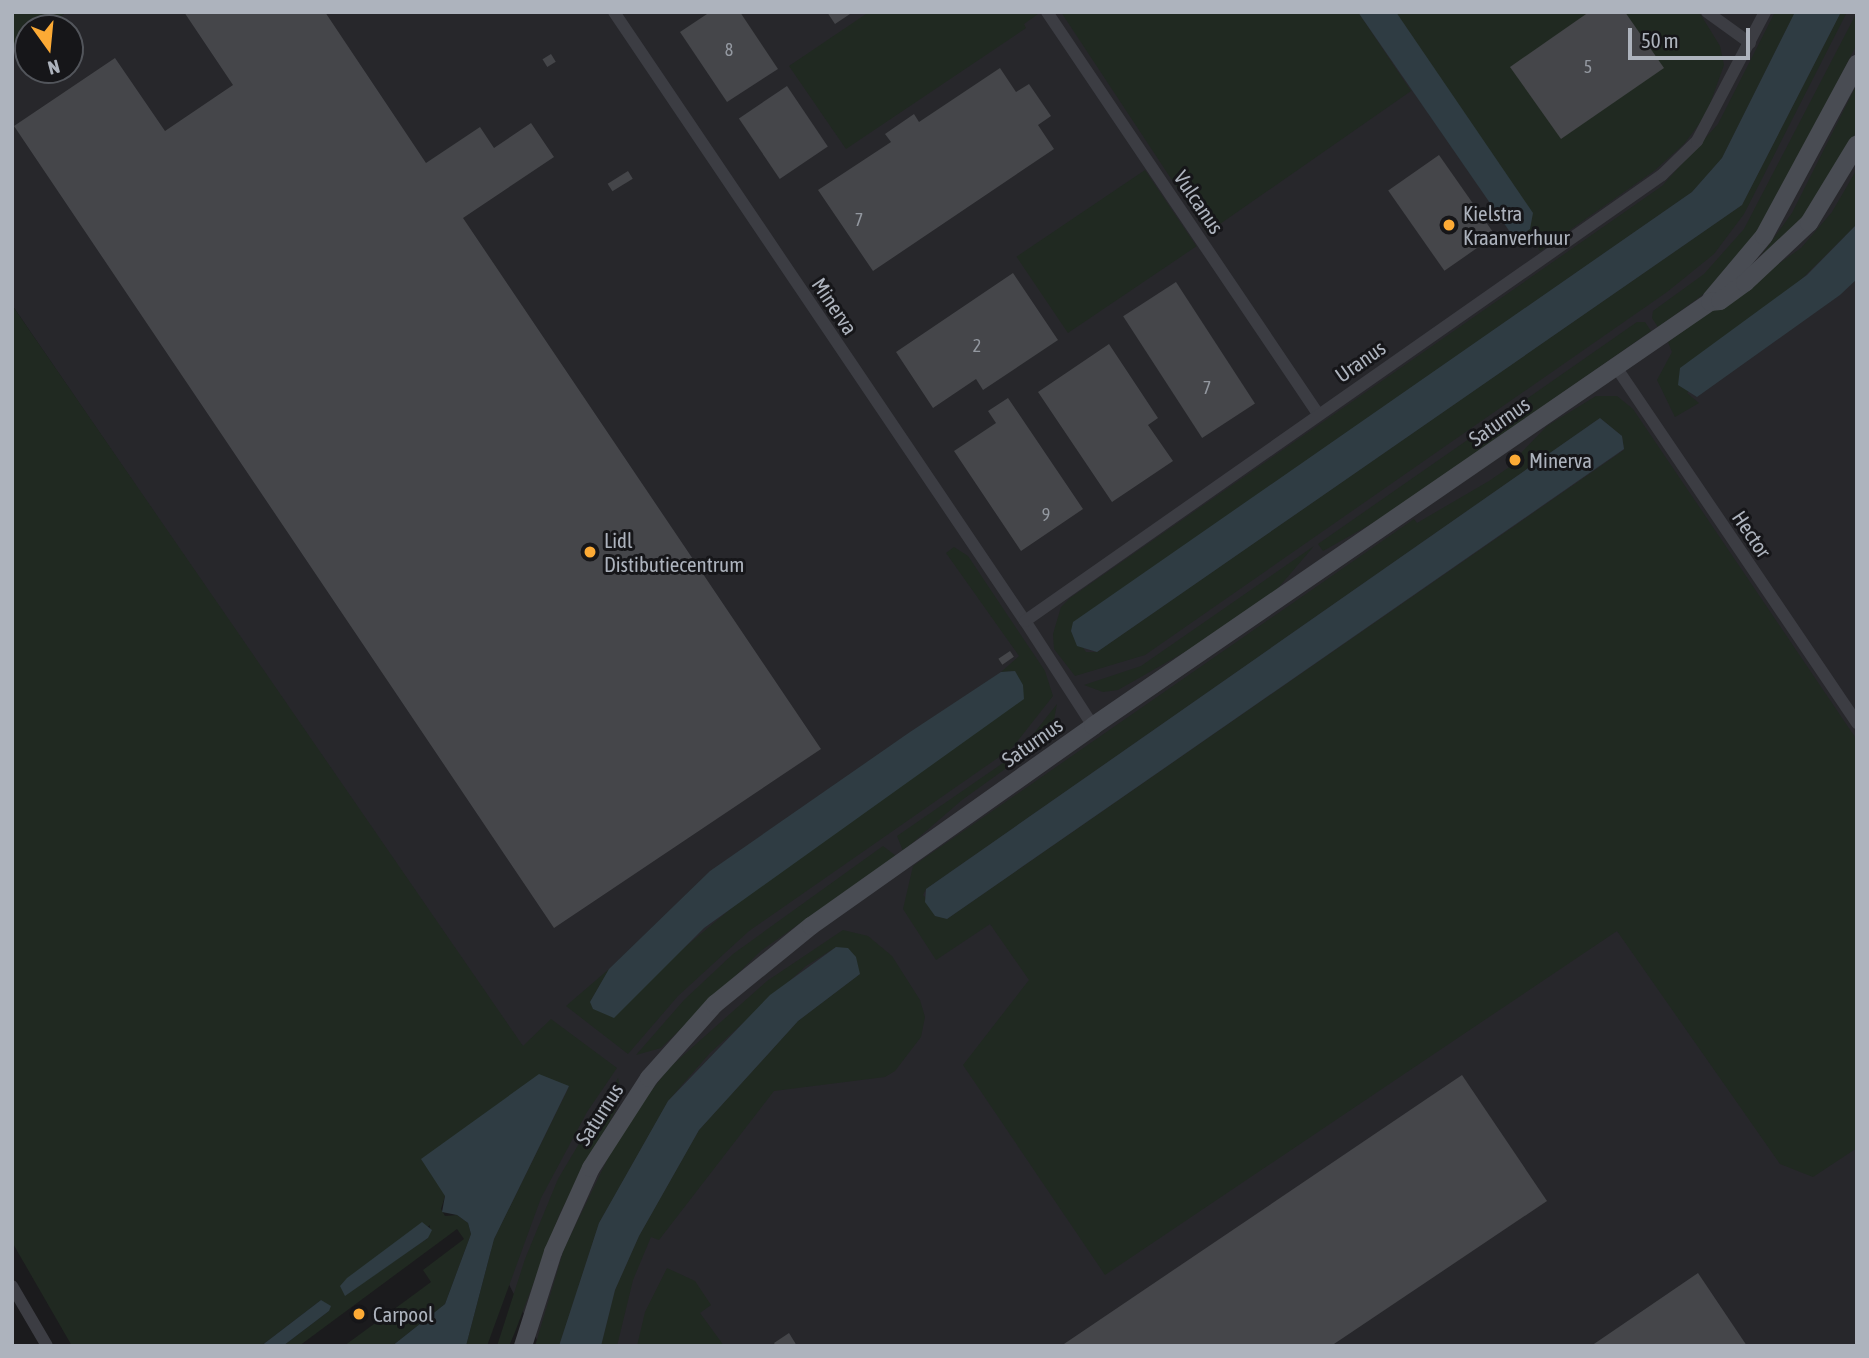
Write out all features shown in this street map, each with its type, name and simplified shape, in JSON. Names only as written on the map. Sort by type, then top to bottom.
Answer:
[{"type":"main road","name":"Saturnus","points":[[1710,302],[1764,236],[1857,64]]},
{"type":"main road","name":"Saturnus","points":[[523,1346],[553,1252],[591,1168],[680,1040],[785,945],[1093,726],[1710,302],[1739,287],[1797,237],[1814,217],[1857,144]]},
{"type":"street","name":"Minerva","points":[[614,12],[1025,621]]},
{"type":"street","name":"Vulcanus","points":[[1047,12],[1318,414]]},
{"type":"street","points":[[1707,12],[1750,43]]},
{"type":"street","name":"Uranus","points":[[1025,621],[1662,175],[1697,141],[1765,12]]},
{"type":"street","name":"Hector","points":[[1616,367],[1857,723]]},
{"type":"street","points":[[1025,621],[1093,726]]},
{"type":"street","points":[[12,1286],[47,1346]]},
{"type":"shaded area","points":[[12,12],[67,12],[14,14],[12,49]]},
{"type":"shaded area","points":[[869,12],[1038,14],[1024,24],[1026,28],[846,149],[789,66]]},
{"type":"shaded area","points":[[1061,12],[1358,12],[1411,91],[1207,233]]},
{"type":"shaded area","points":[[1358,12],[1396,12],[1533,213],[1530,229],[1523,234],[1510,232]]},
{"type":"shaded area","points":[[1396,12],[1699,12],[1720,46],[1724,65],[1706,115],[1684,144],[1654,171],[1540,251]]},
{"type":"shaded area","points":[[1775,12],[1795,12],[1722,158],[1692,192],[1074,622],[1071,631],[1086,652],[1097,652],[1742,205],[1841,12],[1847,12],[1744,214],[1714,254],[1667,292],[1145,655],[1075,676],[1054,649],[1053,634],[1061,607],[1070,598],[1662,186],[1718,124]]},
{"type":"shaded area","points":[[1795,12],[1841,12],[1742,205],[1097,652],[1077,646],[1071,631],[1073,622],[1692,192],[1722,158]]},
{"type":"shaded area","points":[[1857,12],[1857,1346],[540,1346],[478,1223],[403,875],[12,305],[12,49],[14,48],[14,84],[84,84],[84,14],[64,14]]},
{"type":"shaded area","points":[[1857,12],[1857,44],[1761,230],[1708,291],[1658,327],[1652,318],[1653,311],[1704,274],[1744,229]]},
{"type":"shaded area","points":[[1857,84],[1857,130],[1825,191],[1817,205],[1760,257],[1792,213]]},
{"type":"shaded area","points":[[1857,169],[1857,224],[1687,393],[1699,403],[1675,417],[1657,380],[1672,352],[1668,342],[1801,248],[1832,212]]},
{"type":"shaded area","points":[[1145,170],[1196,246],[1068,333],[1016,257]]},
{"type":"shaded area","points":[[1857,224],[1857,279],[1840,295],[1697,397],[1678,385],[1680,368],[1807,275]]},
{"type":"shaded area","points":[[12,305],[523,1046],[551,1019],[617,1068],[587,1112],[541,1198],[487,1346],[466,1346],[494,1239],[569,1087],[445,1196],[441,1209],[445,1216],[457,1215],[468,1223],[471,1234],[445,1304],[392,1346],[344,1346],[431,1282],[423,1270],[464,1239],[457,1229],[299,1346],[283,1346],[329,1311],[321,1300],[261,1346],[72,1346],[12,1242]],"holes":[[[430,1225],[428,1238],[345,1295]]]},
{"type":"shaded area","points":[[1637,322],[1645,322],[1651,331],[1387,515],[1323,551],[1318,544]]},
{"type":"shaded area","points":[[1596,396],[1617,396],[1633,409],[1857,740],[1857,1148],[1813,1177],[1780,1164],[1617,931],[1105,1275],[963,1065],[1029,980],[990,924],[936,960],[903,909],[913,866],[1414,519],[1417,523],[1521,459],[1519,455],[1547,426]],"holes":[[[1600,418],[1622,436],[1624,450],[947,919],[923,895],[926,889]]]},
{"type":"shaded area","points":[[1600,418],[1622,436],[1624,449],[947,919],[935,916],[925,902],[926,889]]},
{"type":"shaded area","points":[[1314,546],[1273,594],[1204,641],[1118,690],[1103,692],[1084,685],[1141,666]]},
{"type":"shaded area","points":[[954,547],[968,556],[1045,671],[1053,696],[1012,748],[749,931],[678,996],[628,1054],[566,1006],[609,969],[590,1002],[660,968],[1015,671],[1001,672],[1019,656],[946,553]]},
{"type":"shaded area","points":[[1015,671],[1023,685],[1024,699],[704,928],[614,1018],[593,1009],[590,1002],[609,969],[710,871],[1001,672]]},
{"type":"shaded area","points":[[1057,704],[1052,730],[1040,744],[962,800],[903,851],[897,836],[1019,752]]},
{"type":"shaded area","points":[[883,846],[896,856],[762,950],[661,1048],[636,1055],[684,1000],[733,954]]},
{"type":"shaded area","points":[[843,930],[868,936],[892,956],[920,1000],[925,1017],[921,1037],[895,1071],[885,1077],[774,1091],[659,1240],[651,1237],[633,1280],[617,1346],[601,1346],[615,1290],[639,1236],[699,1130],[798,1021],[860,974],[836,947],[806,966],[710,1053],[668,1101],[599,1223],[559,1346],[535,1346],[564,1249],[609,1156],[639,1107],[669,1068],[767,981]]},
{"type":"shaded area","points":[[836,947],[848,948],[856,957],[860,974],[798,1021],[699,1130],[639,1236],[615,1290],[601,1346],[559,1346],[599,1223],[668,1101],[770,995]]},
{"type":"shaded area","points":[[539,1074],[569,1086],[494,1239],[466,1346],[392,1346],[445,1304],[471,1234],[468,1223],[457,1215],[442,1212],[445,1196],[421,1159]]},
{"type":"shaded area","points":[[618,1078],[621,1091],[616,1110],[560,1213],[509,1346],[497,1346],[525,1259],[558,1179]]},
{"type":"shaded area","points":[[422,1222],[432,1230],[428,1238],[345,1296],[340,1286],[347,1278]]},
{"type":"shaded area","points":[[667,1268],[695,1281],[711,1305],[700,1313],[724,1346],[637,1346],[645,1312]]},
{"type":"shaded area","points":[[321,1300],[331,1306],[329,1311],[283,1346],[261,1346]]},
{"type":"building","points":[[184,12],[325,12],[426,163],[480,127],[494,148],[531,123],[554,157],[463,218],[821,749],[554,928],[14,126],[76,84],[84,84],[84,79],[115,58],[165,131],[233,85]]},
{"type":"building","points":[[710,12],[740,12],[778,69],[727,102],[680,32]]},
{"type":"building","points":[[827,12],[853,12],[835,24]]},
{"type":"building","points":[[1589,12],[1625,12],[1664,68],[1561,139],[1510,67]]},
{"type":"building","points":[[551,54],[556,62],[547,67],[543,59]]},
{"type":"building","points":[[1000,68],[1016,92],[1029,84],[1051,116],[1038,125],[1054,149],[873,271],[818,190],[891,142],[885,134],[914,114],[919,122]]},
{"type":"building","points":[[787,86],[828,147],[780,179],[739,118]]},
{"type":"building","points":[[1439,155],[1495,235],[1444,271],[1388,191]]},
{"type":"building","points":[[628,171],[633,179],[612,191],[608,184]]},
{"type":"building","points":[[1013,273],[1058,340],[983,390],[976,379],[933,408],[896,352]]},
{"type":"building","points":[[1176,282],[1255,404],[1202,438],[1123,316]]},
{"type":"building","points":[[1109,344],[1158,418],[1148,425],[1173,461],[1112,502],[1038,392]]},
{"type":"building","points":[[1008,398],[1083,509],[1021,551],[954,451],[996,423],[988,411]]},
{"type":"building","points":[[1010,651],[1014,657],[1002,665],[998,659]]},
{"type":"building","points":[[1462,1075],[1547,1201],[1331,1346],[1061,1346]]},
{"type":"building","points":[[1698,1273],[1747,1346],[1591,1346]]},
{"type":"building","points":[[789,1333],[797,1346],[776,1346],[774,1343]]},
{"type":"place","name":"Kielstra Kraanverhuur","points":[[1449,225]]},
{"type":"place","name":"Minerva","points":[[1515,460]]},
{"type":"place","name":"Lidl Distibutiecentrum","points":[[590,552]]},
{"type":"place","name":"Carpool","points":[[359,1314]]}]
